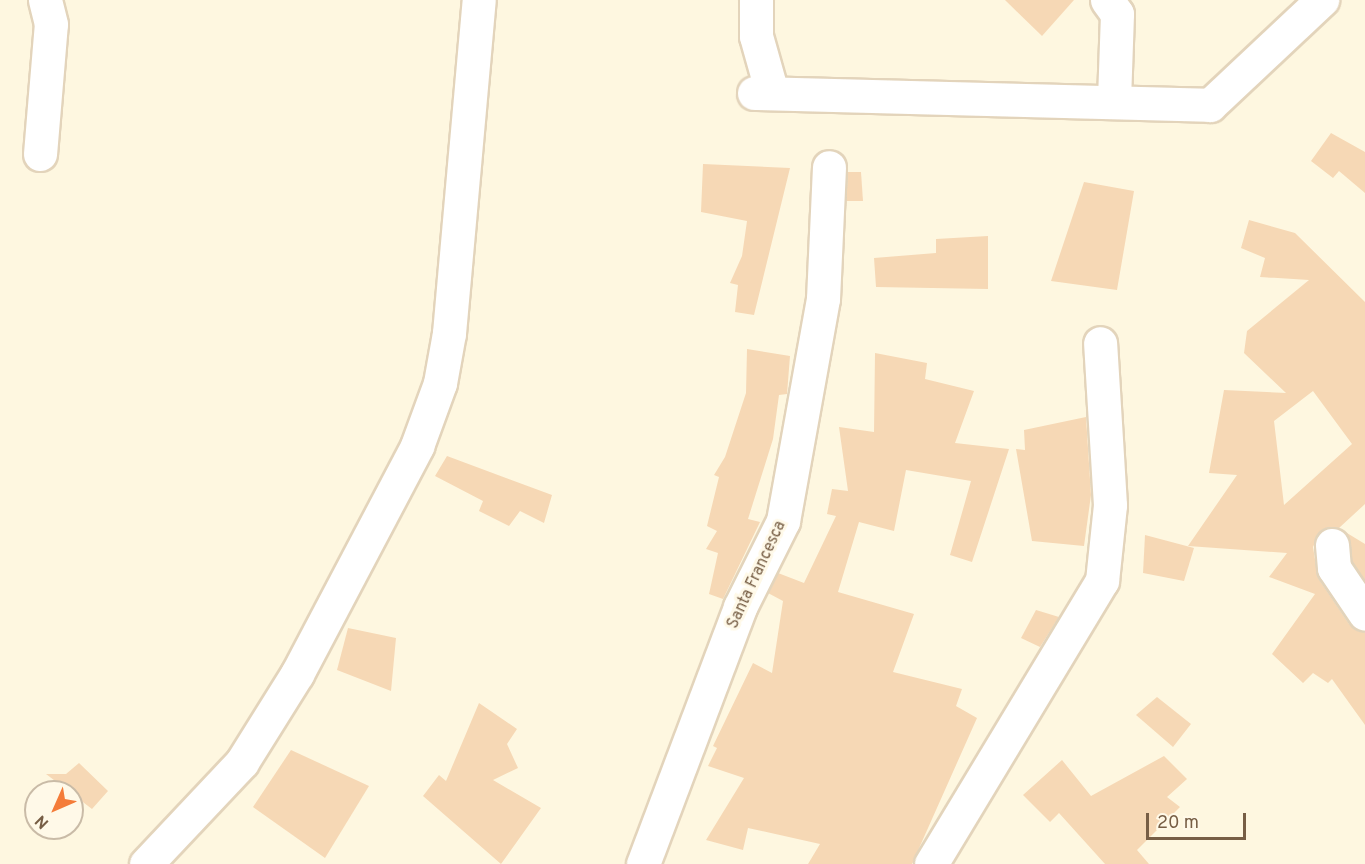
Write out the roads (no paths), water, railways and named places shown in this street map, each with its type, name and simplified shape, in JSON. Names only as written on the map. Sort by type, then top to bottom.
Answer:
[{"type":"street","points":[[40,154],[51,24],[45,0]]},
{"type":"street","points":[[146,864],[242,762],[319,634],[417,446],[440,383],[449,333],[479,0]]},
{"type":"street","points":[[756,0],[756,36],[763,93],[1210,105],[1322,0]]},
{"type":"street","points":[[1107,0],[1117,14],[1114,101]]},
{"type":"street","name":"Santa Francesca","points":[[643,864],[740,607],[783,521],[823,299],[829,167]]},
{"type":"street","points":[[931,864],[1102,581],[1110,505],[1100,343]]},
{"type":"street","points":[[1332,545],[1334,568],[1365,614]]}]
